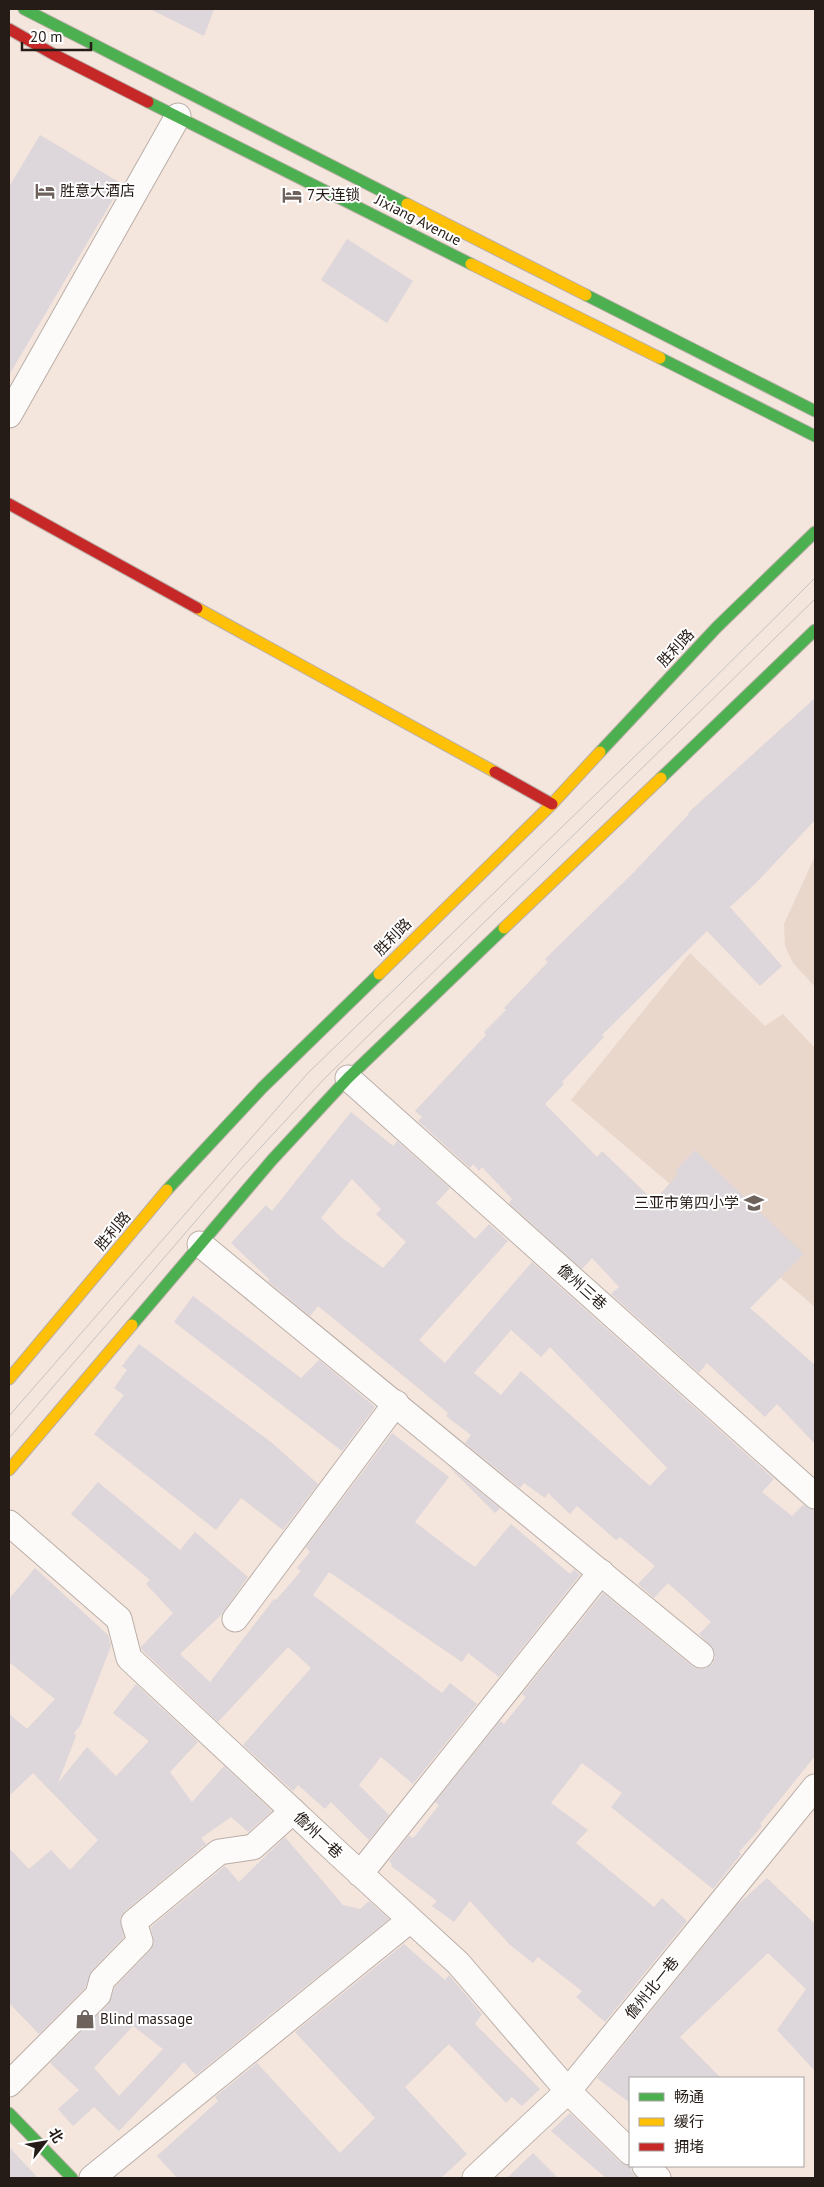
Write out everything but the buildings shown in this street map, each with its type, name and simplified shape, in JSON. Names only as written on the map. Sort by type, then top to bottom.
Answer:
[{"type":"main road","name":"Jixiang Avenue","points":[[24,9],[815,411]]},
{"type":"main road","name":"Jixiang Avenue","points":[[9,29],[53,54],[815,436]]},
{"type":"main road","points":[[9,504],[552,804]]},
{"type":"main road","name":"胜利路","points":[[9,1379],[169,1188],[249,1102],[552,804],[716,627],[815,532]]},
{"type":"main road","points":[[9,1470],[272,1160],[348,1078],[815,630]]},
{"type":"main road","points":[[9,2113],[72,2178]]},
{"type":"street","points":[[9,415],[178,116]]},
{"type":"street","name":"儋州三巷","points":[[348,1078],[815,1496]]},
{"type":"street","points":[[200,1244],[701,1655]]},
{"type":"street","points":[[235,1618],[396,1403]]},
{"type":"street","name":"儋州一巷","points":[[9,1523],[119,1619],[130,1658],[360,1874],[458,1963],[568,2091],[629,2151]]},
{"type":"street","points":[[360,1874],[601,1572]]},
{"type":"street","name":"儋州北一巷","points":[[475,2178],[568,2091],[815,1787]]},
{"type":"street","points":[[9,2084],[98,1995],[102,1980],[140,1940],[134,1922],[219,1852],[253,1847],[293,1811]]},
{"type":"street","points":[[92,2178],[410,1920]]},
{"type":"street","points":[[646,2167],[658,2178]]},
{"type":"shaded area","points":[[815,856],[815,987],[793,963],[785,946],[784,924]]},
{"type":"shaded area","name":"三亚市第四小学","points":[[690,953],[765,1026],[783,1014],[815,1048],[815,1307],[571,1100]]},
{"type":"tram line","points":[[9,1416],[307,1074],[659,733],[815,578]]},
{"type":"tram line","points":[[9,1438],[237,1173],[325,1078],[815,599]]},
{"type":"traffic: fast","points":[[24,9],[407,204]]},
{"type":"traffic: fast","points":[[148,102],[471,264]]},
{"type":"traffic: fast","points":[[586,295],[815,411]]},
{"type":"traffic: fast","points":[[660,358],[815,436]]},
{"type":"traffic: fast","points":[[600,752],[717,627],[815,532]]},
{"type":"traffic: fast","points":[[661,778],[815,630]]},
{"type":"traffic: fast","points":[[132,1325],[272,1160],[348,1078],[504,928]]},
{"type":"traffic: fast","points":[[167,1190],[262,1088],[379,974]]},
{"type":"traffic: fast","points":[[9,2113],[72,2178]]},
{"type":"traffic: slow","points":[[407,204],[586,295]]},
{"type":"traffic: slow","points":[[471,264],[660,358]]},
{"type":"traffic: slow","points":[[197,608],[495,772]]},
{"type":"traffic: slow","points":[[379,974],[552,804],[600,752]]},
{"type":"traffic: slow","points":[[504,928],[661,778]]},
{"type":"traffic: slow","points":[[9,1379],[167,1190]]},
{"type":"traffic: slow","points":[[9,1470],[132,1325]]},
{"type":"traffic: jam","points":[[9,29],[53,54],[148,102]]},
{"type":"traffic: jam","points":[[9,504],[197,608]]},
{"type":"traffic: jam","points":[[495,772],[552,804]]},
{"type":"place","name":"胜意大酒店","points":[[45,191]]},
{"type":"place","name":"7天连锁","points":[[292,195]]},
{"type":"place","name":"三亚市第四小学","points":[[754,1203]]},
{"type":"place","name":"Blind massage","points":[[85,2019]]}]
